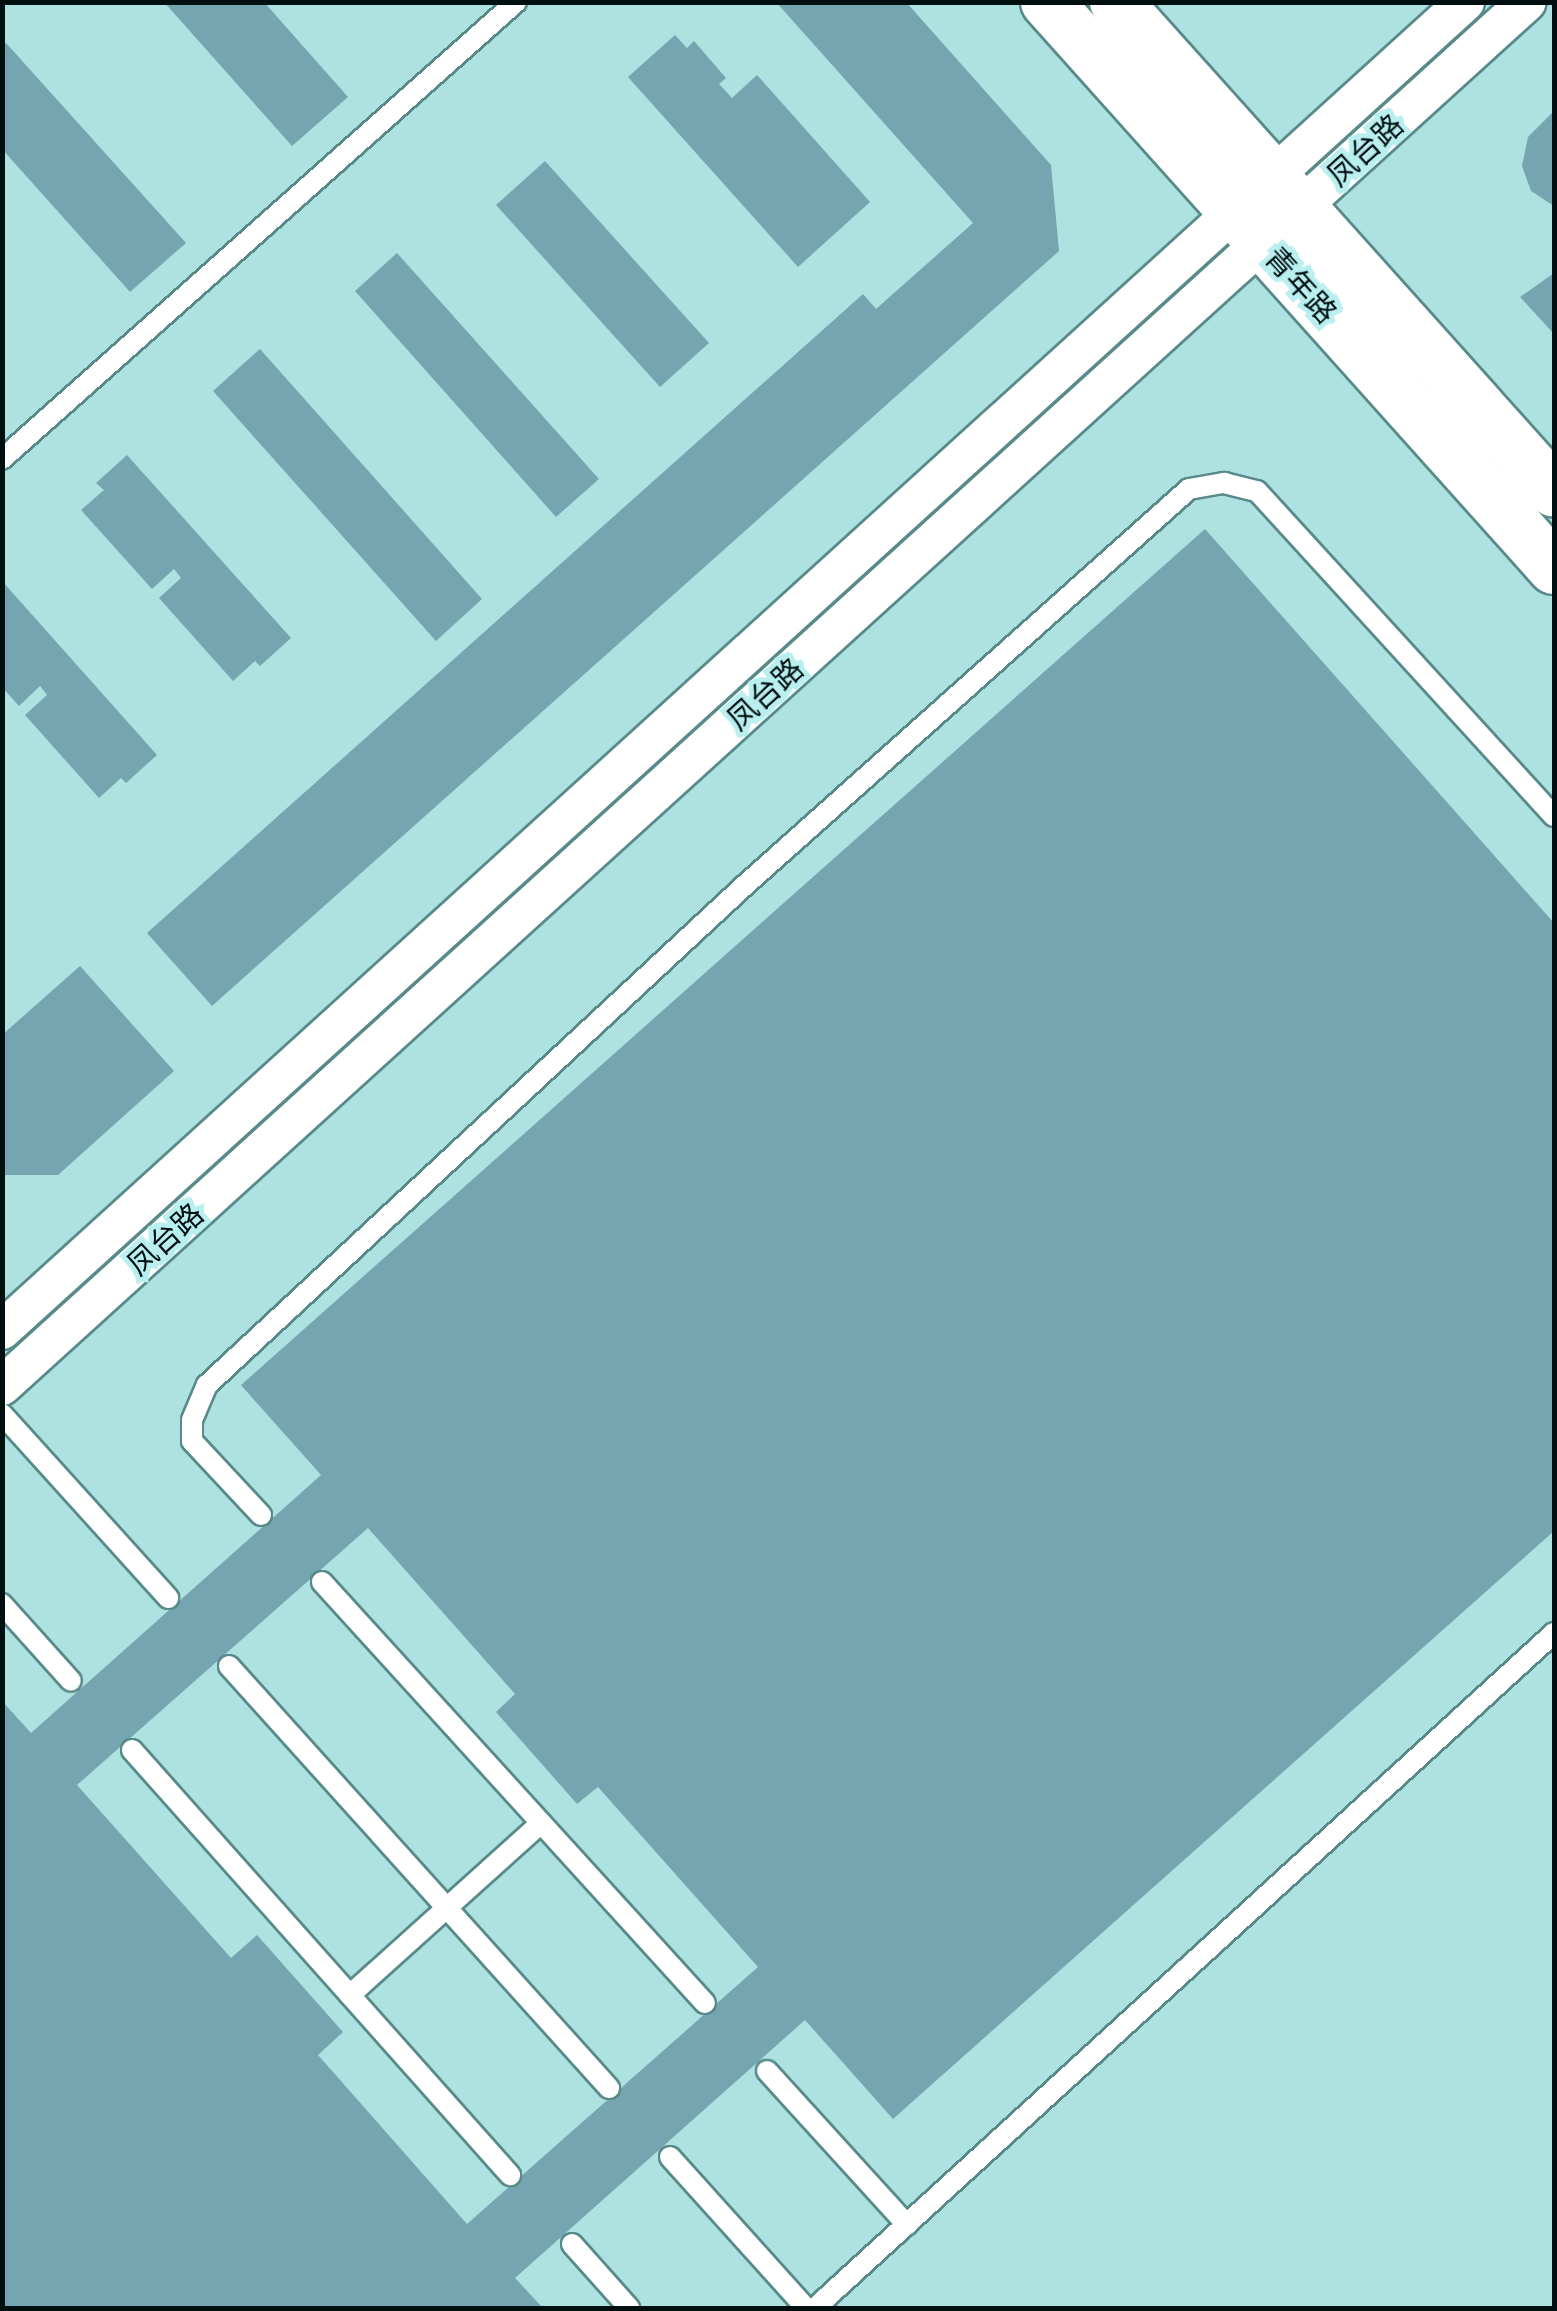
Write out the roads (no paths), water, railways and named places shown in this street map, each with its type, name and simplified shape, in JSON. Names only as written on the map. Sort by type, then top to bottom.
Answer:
[{"type":"street","name":"青年路","points":[[1047,2],[1554,568]]},
{"type":"street","name":"青年路","points":[[1116,2],[1554,491]]},
{"type":"street","name":"凤台路","points":[[1287,193],[1465,2]]},
{"type":"street","name":"凤台路","points":[[2,1330],[1287,193],[1527,2]]},
{"type":"street","name":"凤台路","points":[[2,1386],[1249,227]]},
{"type":"lane","points":[[2,459],[516,2]]},
{"type":"lane","points":[[261,1515],[192,1440],[192,1420],[207,1385],[744,886],[1189,489],[1224,482],[1257,491],[1554,816]]},
{"type":"lane","points":[[2,1414],[168,1598]]},
{"type":"lane","points":[[322,1582],[705,2003]]},
{"type":"lane","points":[[2,1604],[71,1681]]},
{"type":"lane","points":[[814,2308],[1554,1634]]},
{"type":"lane","points":[[229,1666],[609,2088]]},
{"type":"lane","points":[[132,1750],[510,2176]]},
{"type":"lane","points":[[350,1995],[541,1823]]},
{"type":"lane","points":[[767,2071],[907,2224]]},
{"type":"lane","points":[[670,2157],[806,2308]]},
{"type":"lane","points":[[572,2244],[629,2308]]}]
